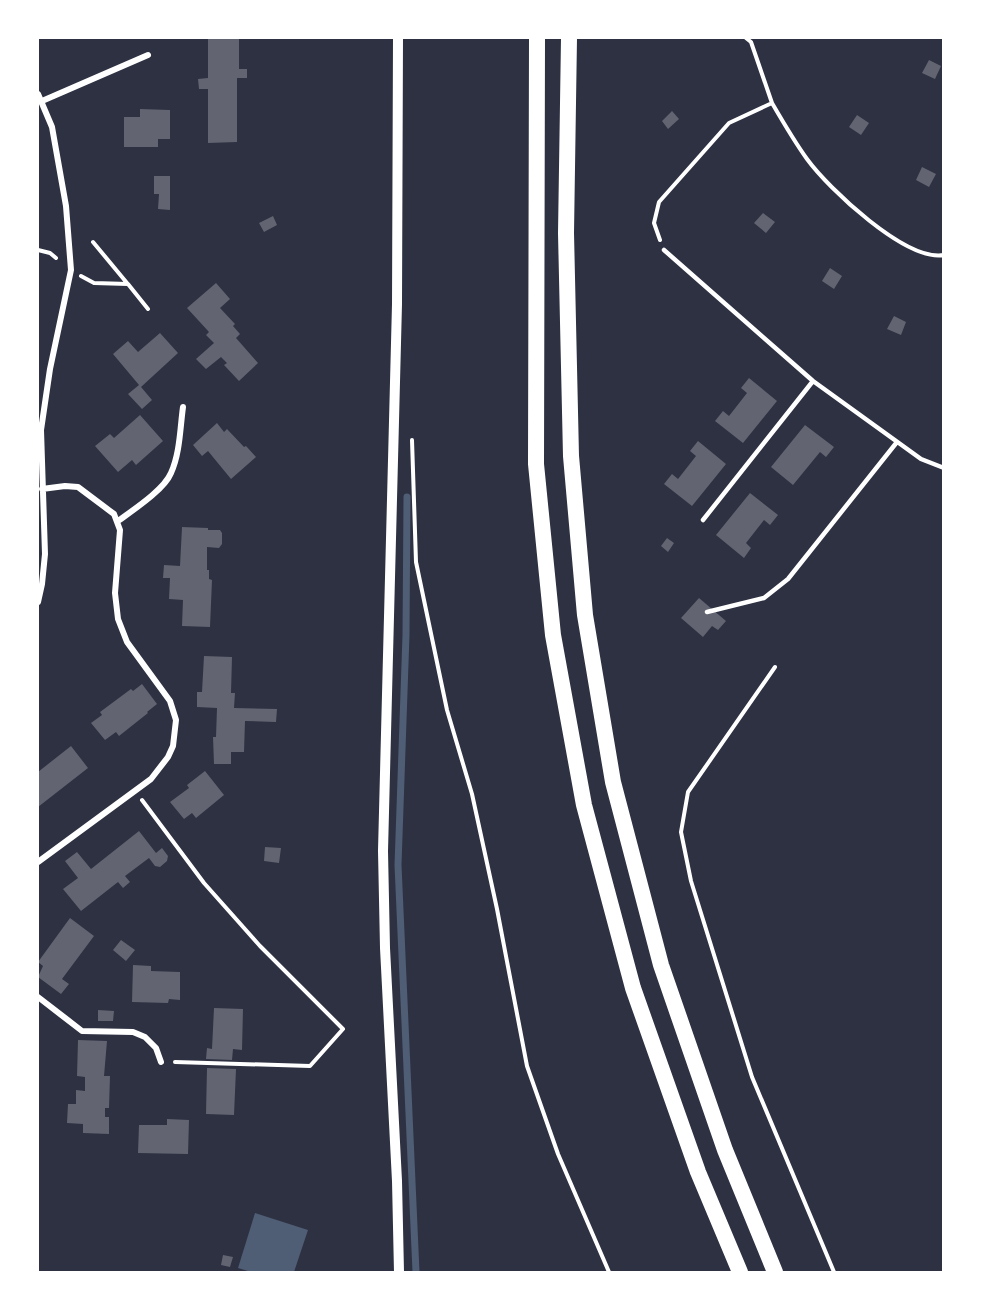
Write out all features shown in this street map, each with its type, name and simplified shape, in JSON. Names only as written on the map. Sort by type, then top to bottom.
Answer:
[{"type":"highway","points":[[537,38],[536,464],[553,635],[584,805],[633,988],[698,1172],[740,1272]]},
{"type":"highway","points":[[569,38],[566,233],[571,456],[586,626],[613,782],[661,965],[725,1150],[775,1272]]},
{"type":"street","points":[[398,38],[397,303],[383,871],[399,1272]]},
{"type":"street","points":[[42,101],[148,55]]},
{"type":"street","points":[[38,94],[52,127],[66,206],[70,270],[41,430],[45,554],[38,602]]},
{"type":"street","points":[[118,521],[146,501],[171,476],[177,453],[183,407]]},
{"type":"street","points":[[38,862],[151,779],[168,757],[173,746],[176,720],[170,701],[128,642],[118,620],[115,593],[120,530],[118,521],[108,508],[78,487],[42,489]]},
{"type":"street","points":[[38,997],[82,1031],[133,1032],[146,1037],[156,1048],[161,1062]]},
{"type":"lane","points":[[663,250],[813,381],[921,459],[944,468]]},
{"type":"lane","points":[[703,520],[813,381]]},
{"type":"lane","points":[[707,612],[764,598],[788,579],[897,442]]},
{"type":"path","points":[[746,38],[751,40],[772,103],[807,159],[835,191],[897,242],[933,257],[944,255]]},
{"type":"path","points":[[663,250],[654,223],[659,202],[729,123],[772,103]]},
{"type":"path","points":[[93,242],[148,309]]},
{"type":"path","points":[[70,270],[94,283],[128,284]]},
{"type":"path","points":[[411,434],[416,562],[447,710],[472,794],[527,1066],[558,1154],[609,1272]]},
{"type":"path","points":[[775,667],[688,792],[681,831],[691,881],[752,1077],[834,1272]]},
{"type":"path","points":[[142,799],[204,883],[260,946],[343,1029],[310,1066],[161,1062]]},
{"type":"water","points":[[255,1213],[308,1230],[294,1272],[251,1272],[238,1268]]},
{"type":"building","points":[[208,38],[239,38],[239,69],[247,69],[247,78],[237,78],[237,142],[208,143],[208,89],[199,89],[198,79],[208,78]]},
{"type":"building","points":[[929,60],[941,66],[935,79],[922,73]]},
{"type":"building","points":[[140,109],[170,110],[170,139],[158,139],[158,147],[124,147],[124,117],[140,117]]},
{"type":"building","points":[[672,111],[679,119],[668,129],[662,121]]},
{"type":"building","points":[[857,115],[869,123],[861,135],[849,127]]},
{"type":"building","points":[[922,167],[936,174],[929,187],[916,180]]},
{"type":"building","points":[[154,176],[170,176],[170,210],[158,209],[159,194],[154,194]]},
{"type":"building","points":[[763,213],[775,222],[766,233],[754,223]]},
{"type":"building","points":[[273,216],[277,225],[264,232],[259,223]]},
{"type":"building","points":[[830,268],[842,276],[834,289],[822,281]]},
{"type":"building","points":[[216,283],[230,299],[220,308],[235,324],[233,326],[240,334],[236,338],[258,363],[239,381],[224,365],[227,363],[221,357],[206,369],[196,359],[214,343],[206,335],[209,332],[187,308]]},
{"type":"building","points":[[894,316],[906,322],[901,335],[887,329]]},
{"type":"building","points":[[160,333],[178,353],[141,387],[152,400],[142,409],[128,394],[139,385],[113,354],[128,341],[138,352]]},
{"type":"building","points":[[749,378],[777,401],[743,443],[715,421],[723,411],[729,416],[747,393],[741,388]]},
{"type":"building","points":[[140,415],[163,441],[136,465],[132,460],[118,472],[95,446],[110,434],[114,438]]},
{"type":"building","points":[[217,423],[224,432],[227,429],[256,457],[231,479],[208,451],[202,456],[193,445]]},
{"type":"building","points":[[805,425],[834,447],[826,457],[820,452],[793,485],[771,467]]},
{"type":"building","points":[[698,441],[726,464],[692,506],[664,484],[672,474],[678,479],[696,456],[690,451]]},
{"type":"building","points":[[750,493],[778,515],[770,525],[764,520],[746,543],[751,548],[744,558],[716,535]]},
{"type":"building","points":[[182,527],[208,528],[208,530],[220,530],[222,533],[222,544],[219,548],[207,547],[207,570],[209,570],[209,579],[212,580],[210,627],[182,626],[183,600],[169,599],[170,578],[163,578],[164,565],[180,566]]},
{"type":"building","points":[[667,538],[674,543],[668,552],[661,546]]},
{"type":"building","points":[[699,598],[726,621],[718,630],[712,626],[703,637],[681,618]]},
{"type":"building","points":[[204,656],[232,657],[231,693],[235,693],[234,708],[277,709],[276,722],[245,721],[244,752],[231,752],[231,764],[214,764],[213,737],[216,737],[217,708],[197,707],[197,692],[202,692]]},
{"type":"building","points":[[142,684],[157,704],[119,736],[116,732],[105,740],[91,723],[102,715],[100,712],[131,689],[133,691]]},
{"type":"building","points":[[71,746],[88,768],[38,807],[38,772]]},
{"type":"building","points":[[205,771],[224,795],[196,818],[192,813],[184,819],[170,802],[189,788],[187,785]]},
{"type":"building","points":[[139,831],[156,853],[162,848],[168,856],[167,861],[160,867],[155,866],[149,858],[125,876],[130,882],[123,888],[118,882],[81,911],[63,889],[78,878],[65,861],[77,852],[91,869]]},
{"type":"building","points":[[265,847],[281,848],[279,863],[264,861]]},
{"type":"building","points":[[70,918],[94,936],[62,979],[69,984],[61,994],[38,977],[43,966],[38,962]]},
{"type":"building","points":[[121,940],[135,950],[126,961],[113,950]]},
{"type":"building","points":[[133,965],[151,966],[151,971],[180,972],[180,1000],[169,999],[168,1003],[132,1002]]},
{"type":"building","points":[[214,1008],[243,1009],[242,1050],[233,1049],[232,1060],[206,1059],[207,1048],[212,1049]]},
{"type":"building","points":[[98,1010],[114,1011],[113,1021],[98,1021]]},
{"type":"building","points":[[78,1040],[107,1041],[104,1076],[110,1076],[109,1108],[105,1108],[105,1117],[109,1117],[109,1134],[83,1133],[83,1124],[67,1123],[68,1104],[76,1104],[76,1090],[85,1091],[85,1077],[77,1076]]},
{"type":"building","points":[[207,1068],[236,1069],[234,1115],[206,1114]]},
{"type":"building","points":[[167,1119],[189,1120],[188,1154],[138,1153],[139,1125],[167,1125]]},
{"type":"building","points":[[223,1255],[233,1257],[230,1267],[221,1265]]},
{"type":"waterway","points":[[407,497],[406,635],[398,865],[416,1272]]}]
